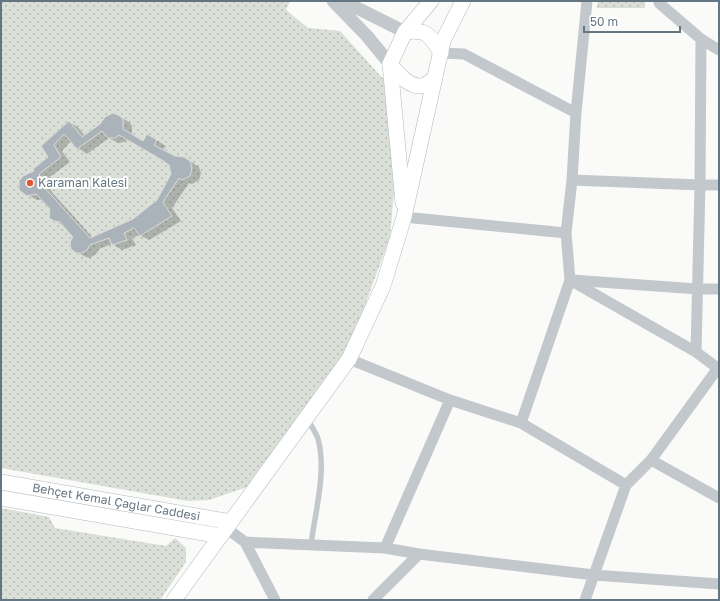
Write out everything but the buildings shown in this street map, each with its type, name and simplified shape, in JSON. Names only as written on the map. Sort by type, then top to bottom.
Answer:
[{"type":"main road","points":[[404,217],[390,64],[405,32],[431,1]]},
{"type":"main road","points":[[174,600],[349,359],[384,286],[404,217],[443,41],[463,1]]},
{"type":"main road","points":[[405,32],[420,31],[426,33],[431,37],[441,53]]},
{"type":"main road","points":[[390,64],[405,80],[414,85],[420,86],[426,84],[435,77]]},
{"type":"main road","name":"Behçet Kemal Çağlar Caddesi","points":[[1,482],[226,529]]},
{"type":"main road","name":"Behçet Kemal Çağlar Caddesi","points":[[1,498],[226,529]]},
{"type":"street","points":[[333,1],[367,36],[390,64]]},
{"type":"street","points":[[343,1],[405,32]]},
{"type":"street","points":[[521,423],[570,280],[566,233],[587,1]]},
{"type":"street","points":[[659,1],[659,3],[701,39],[719,50]]},
{"type":"street","points":[[696,352],[700,185],[701,39]]},
{"type":"street","points":[[441,53],[464,54],[576,113]]},
{"type":"street","points":[[572,180],[719,185]]},
{"type":"street","points":[[404,217],[566,233]]},
{"type":"street","points":[[570,280],[698,289],[719,289]]},
{"type":"street","points":[[570,280],[696,352],[719,368],[651,460],[626,485],[585,600]]},
{"type":"street","points":[[349,359],[450,400],[521,423],[626,485]]},
{"type":"street","points":[[384,548],[450,400]]},
{"type":"street","points":[[651,460],[719,498]]},
{"type":"street","points":[[226,529],[245,542],[275,600]]},
{"type":"street","points":[[245,542],[384,548],[419,554],[594,574],[719,584]]},
{"type":"street","points":[[373,600],[419,554]]},
{"type":"lane","points":[[307,418],[318,438],[321,462],[312,545]]},
{"type":"shaded area","name":"Karaman Kalesi","points":[[1,1],[290,1],[286,10],[308,28],[340,31],[386,82],[396,168],[390,237],[351,343],[326,382],[247,487],[209,500],[188,501],[1,468]]},
{"type":"shaded area","points":[[598,1],[645,1],[645,8],[597,8]]},
{"type":"shaded area","points":[[1,508],[49,517],[55,528],[166,546],[175,538],[186,548],[186,562],[160,600],[1,600]]},
{"type":"place","name":"Karaman Kalesi","points":[[30,183]]}]
